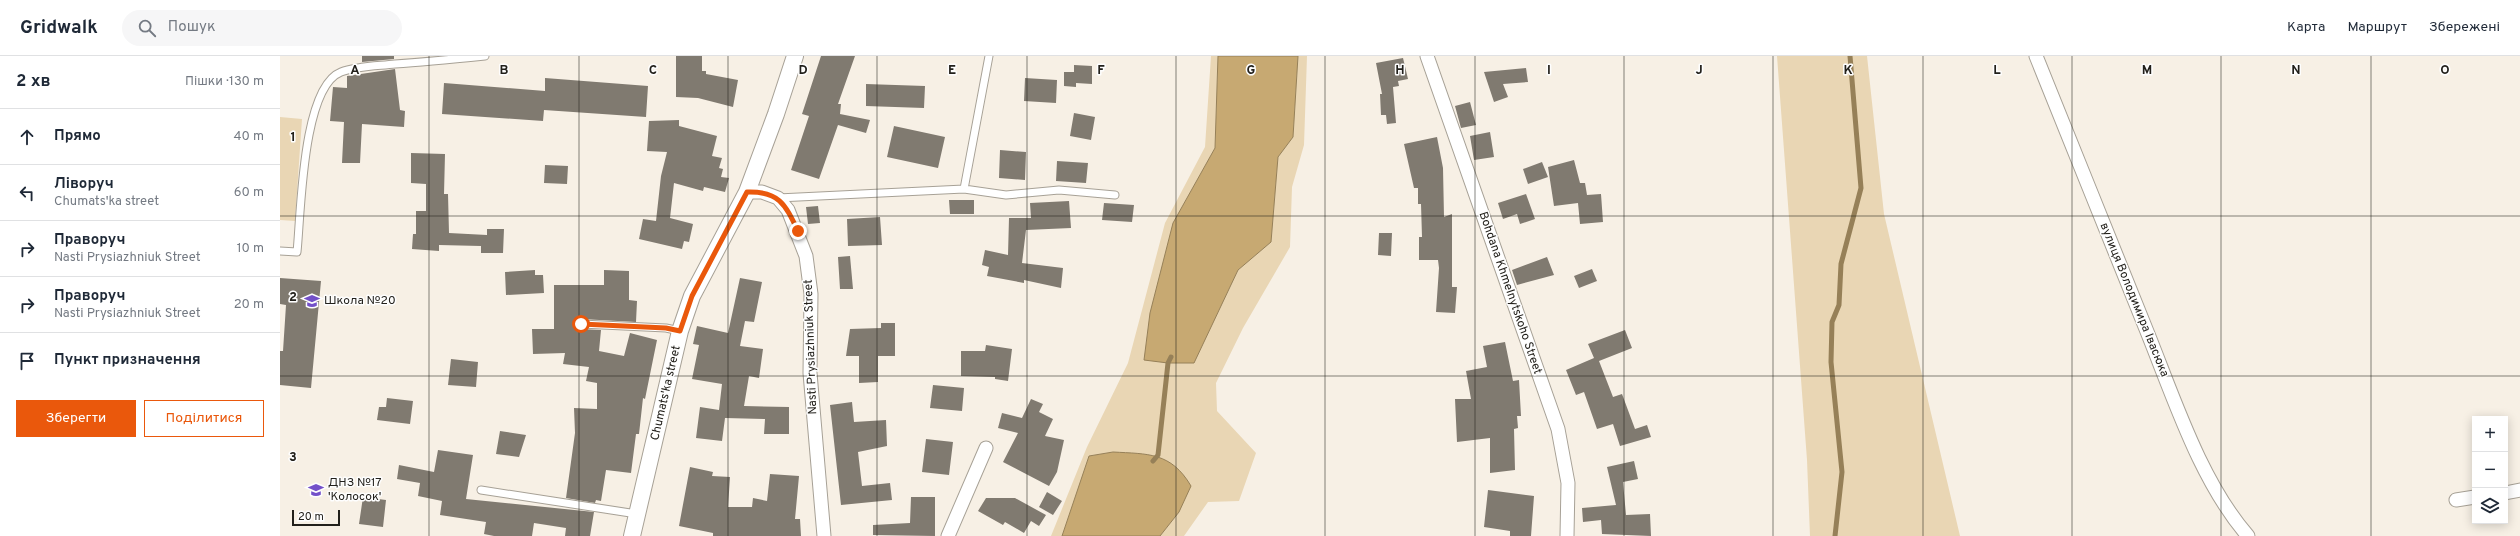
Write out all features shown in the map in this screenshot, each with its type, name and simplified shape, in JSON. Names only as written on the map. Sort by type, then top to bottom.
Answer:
[{"type":"street","name":"Chumats'ka street","points":[[632,536],[680,331],[692,296],[747,192],[776,114],[795,56]]},
{"type":"street","name":"Bohdana Khmelnytskoho Street","points":[[1427,56],[1558,429],[1568,483],[1567,536]]},
{"type":"street","name":"вулиця Володимира Івасюка","points":[[2036,56],[2167,382],[2209,480],[2227,510],[2248,536]]},
{"type":"street","points":[[747,192],[762,192],[778,198]]},
{"type":"street","name":"Nasti Prysiazhniuk Street","points":[[778,198],[788,210],[806,256],[810,294],[810,373],[824,536]]},
{"type":"street","points":[[948,536],[986,448]]},
{"type":"street","points":[[2508,492],[2520,490]]},
{"type":"street","points":[[2456,500],[2472,497]]},
{"type":"lane","points":[[280,251],[298,252],[307,142],[320,94],[329,80],[340,72],[361,67],[485,56]]},
{"type":"lane","points":[[964,189],[989,56]]},
{"type":"lane","points":[[778,198],[964,189],[1006,194],[1059,190],[1115,195]]},
{"type":"lane","points":[[581,324],[666,328],[680,331]]},
{"type":"lane","points":[[481,490],[638,514]]},
{"type":"shaded area","points":[[1211,56],[1218,56],[1215,148],[1173,223],[1194,362],[1238,270],[1271,242],[1278,157],[1293,137],[1298,56],[1307,56],[1304,145],[1292,187],[1290,247],[1243,328],[1216,383],[1217,411],[1256,453],[1239,501],[1208,502],[1184,536],[1160,536],[1179,512],[1113,452],[1089,456],[1067,527],[1062,536],[1051,536],[1087,447],[1128,363],[1165,223],[1205,147]]},
{"type":"shaded area","points":[[1218,56],[1298,56],[1293,137],[1278,157],[1271,242],[1238,270],[1194,363],[1168,363],[1144,360],[1150,313],[1173,223],[1215,148]]},
{"type":"shaded area","points":[[1777,56],[1867,56],[1884,214],[1960,536],[1810,536],[1807,460]]},
{"type":"shaded area","points":[[280,117],[302,119],[295,221],[280,220]]},
{"type":"shaded area","points":[[1113,452],[1137,453],[1158,457],[1175,467],[1191,486],[1179,512],[1160,536],[1062,536],[1089,456]]},
{"type":"building","points":[[362,56],[394,56],[394,59],[362,62]]},
{"type":"building","points":[[676,56],[702,56],[702,71],[706,71],[706,74],[738,80],[733,107],[698,98],[676,97]]},
{"type":"building","points":[[821,56],[855,56],[838,104],[841,104],[840,114],[870,120],[866,133],[838,125],[819,179],[791,170],[809,116],[802,114]]},
{"type":"building","points":[[1403,58],[1408,79],[1398,81],[1399,86],[1393,87],[1396,123],[1387,124],[1386,115],[1381,115],[1380,94],[1382,94],[1376,63]]},
{"type":"building","points":[[1074,65],[1092,66],[1092,84],[1076,83],[1076,87],[1064,86],[1064,72],[1074,72]]},
{"type":"building","points":[[1526,68],[1528,82],[1503,84],[1508,97],[1494,102],[1484,72]]},
{"type":"building","points":[[395,69],[400,110],[405,111],[404,127],[362,124],[360,163],[342,163],[344,122],[330,121],[333,87],[347,88],[347,76]]},
{"type":"building","points":[[545,78],[648,86],[646,117],[544,110],[543,121],[442,114],[444,83],[545,91]]},
{"type":"building","points":[[1025,78],[1057,80],[1056,103],[1024,101]]},
{"type":"building","points":[[866,84],[925,86],[924,108],[866,106]]},
{"type":"building","points":[[1470,102],[1476,125],[1461,128],[1455,106]]},
{"type":"building","points":[[1074,113],[1095,117],[1091,140],[1070,136]]},
{"type":"building","points":[[679,120],[679,126],[717,136],[712,156],[722,158],[719,168],[723,169],[721,177],[729,178],[725,192],[704,187],[703,191],[674,183],[670,218],[693,224],[689,242],[684,241],[682,249],[639,239],[643,219],[656,221],[661,176],[667,152],[647,151],[649,121]]},
{"type":"building","points":[[894,126],[945,137],[938,168],[887,157]]},
{"type":"building","points":[[1490,132],[1494,157],[1474,160],[1470,136]]},
{"type":"building","points":[[1437,137],[1443,168],[1444,217],[1452,214],[1452,287],[1457,287],[1455,313],[1436,312],[1439,268],[1438,260],[1419,260],[1419,237],[1422,237],[1421,204],[1418,204],[1418,188],[1414,188],[1404,144]]},
{"type":"building","points":[[1000,150],[1026,152],[1025,180],[999,178]]},
{"type":"building","points":[[411,153],[445,154],[444,194],[448,194],[449,233],[487,235],[487,229],[504,229],[503,253],[481,253],[481,246],[439,245],[439,251],[412,249],[413,234],[416,234],[416,211],[426,211],[426,184],[411,183]]},
{"type":"building","points":[[1574,160],[1580,183],[1585,183],[1587,195],[1601,194],[1603,222],[1580,224],[1578,203],[1554,206],[1548,167]]},
{"type":"building","points":[[1057,161],[1088,163],[1086,183],[1056,181]]},
{"type":"building","points":[[1542,162],[1548,177],[1528,184],[1523,169]]},
{"type":"building","points":[[545,165],[568,166],[567,184],[544,183]]},
{"type":"building","points":[[1526,194],[1535,219],[1520,224],[1517,214],[1503,219],[1498,203]]},
{"type":"building","points":[[949,200],[974,200],[974,214],[950,214]]},
{"type":"building","points":[[1069,201],[1071,228],[1026,230],[1022,263],[1063,268],[1061,288],[1024,280],[1024,283],[987,276],[989,267],[982,265],[985,250],[1008,255],[1009,218],[1031,218],[1030,203]]},
{"type":"building","points":[[1104,203],[1134,205],[1132,222],[1102,220]]},
{"type":"building","points":[[818,206],[820,223],[808,224],[806,207]]},
{"type":"building","points":[[880,217],[882,245],[848,246],[847,219]]},
{"type":"building","points":[[1379,233],[1392,233],[1391,256],[1378,255]]},
{"type":"building","points":[[850,256],[853,289],[840,289],[838,257]]},
{"type":"building","points":[[1547,257],[1554,275],[1517,285],[1512,270]]},
{"type":"building","points":[[1592,269],[1597,281],[1579,288],[1574,276]]},
{"type":"building","points":[[535,270],[535,275],[543,275],[544,293],[506,295],[505,272]]},
{"type":"building","points":[[604,270],[629,271],[629,300],[637,301],[636,322],[581,319],[577,322],[577,327],[581,329],[601,330],[599,351],[624,356],[630,333],[657,340],[645,399],[643,398],[639,434],[636,434],[631,473],[606,470],[601,501],[596,500],[595,503],[566,498],[575,433],[574,408],[597,409],[597,383],[586,381],[589,367],[563,364],[565,353],[533,354],[532,329],[554,329],[554,285],[604,285]]},
{"type":"building","points":[[280,278],[321,281],[311,388],[280,385],[280,351],[283,351],[286,305],[280,304]]},
{"type":"building","points":[[740,278],[762,282],[754,322],[745,321],[740,346],[763,349],[759,378],[749,376],[744,406],[789,407],[789,434],[764,434],[765,419],[725,418],[722,441],[696,438],[700,407],[719,410],[722,384],[692,379],[699,345],[693,344],[697,326],[728,333]]},
{"type":"building","points":[[881,323],[895,323],[895,356],[878,356],[878,382],[859,383],[859,356],[846,356],[850,329],[881,328]]},
{"type":"building","points":[[1625,330],[1632,348],[1599,361],[1613,397],[1622,394],[1635,429],[1647,425],[1651,437],[1620,446],[1613,424],[1597,429],[1584,392],[1576,395],[1566,370],[1594,358],[1588,344]]},
{"type":"building","points":[[1505,342],[1513,381],[1519,380],[1521,416],[1517,416],[1518,428],[1514,429],[1515,470],[1490,473],[1490,438],[1457,442],[1455,399],[1471,399],[1466,371],[1487,367],[1483,346]]},
{"type":"building","points":[[986,345],[1012,349],[1008,381],[995,379],[995,377],[961,376],[961,351],[985,351]]},
{"type":"building","points":[[451,359],[478,362],[476,387],[448,385]]},
{"type":"building","points":[[933,385],[964,388],[962,411],[930,408]]},
{"type":"building","points":[[387,398],[413,401],[410,424],[377,420],[379,407],[386,407]]},
{"type":"building","points":[[1031,399],[1043,404],[1039,412],[1053,419],[1045,436],[1064,440],[1057,472],[1049,486],[1003,462],[1018,433],[998,428],[1002,413],[1022,418]]},
{"type":"building","points":[[852,402],[854,422],[886,420],[887,446],[858,452],[862,486],[890,483],[892,500],[841,505],[830,405]]},
{"type":"building","points":[[500,431],[526,435],[519,457],[496,454]]},
{"type":"building","points":[[926,439],[953,442],[949,475],[922,472]]},
{"type":"building","points":[[438,450],[473,455],[466,499],[594,512],[590,536],[565,536],[566,528],[534,523],[532,536],[494,536],[484,534],[486,522],[440,515],[442,501],[418,496],[420,483],[397,479],[399,465],[434,472]]},
{"type":"building","points":[[1634,461],[1638,479],[1623,482],[1626,515],[1650,514],[1651,536],[1602,534],[1601,520],[1583,522],[1582,508],[1616,505],[1607,467]]},
{"type":"building","points":[[690,467],[713,472],[712,476],[730,477],[728,507],[752,507],[753,498],[767,501],[770,474],[799,476],[795,519],[800,519],[801,536],[713,536],[713,533],[679,526]]},
{"type":"building","points":[[1488,490],[1534,496],[1531,536],[1510,536],[1510,531],[1484,527]]},
{"type":"building","points":[[1047,492],[1062,501],[1053,515],[1039,507]]},
{"type":"building","points":[[363,497],[386,500],[383,527],[359,524]]},
{"type":"building","points":[[911,497],[935,497],[935,536],[873,535],[873,525],[910,523]]},
{"type":"building","points":[[986,498],[1015,498],[1046,515],[1039,526],[1031,521],[1024,533],[1005,522],[1003,525],[978,511]]},
{"type":"waterway","points":[[1835,536],[1842,472],[1831,362],[1832,322],[1839,305],[1841,264],[1861,188],[1850,56]]},
{"type":"waterway","points":[[1153,461],[1158,455],[1168,363],[1171,357]]},
{"type":"place","name":"Школа №20","points":[[312,301]]},
{"type":"place","name":"ДНЗ №17 'Колосок'","points":[[316,490]]},
{"type":"route","points":[[581,324],[666,328],[680,331],[692,296],[747,192],[762,192],[778,198],[788,210],[798,231]]}]
